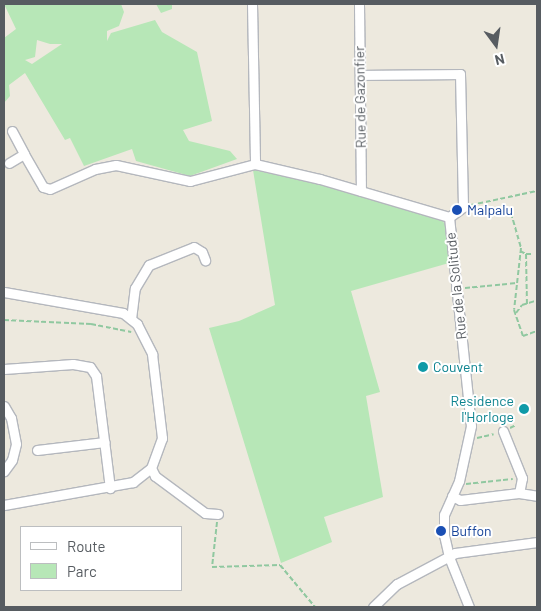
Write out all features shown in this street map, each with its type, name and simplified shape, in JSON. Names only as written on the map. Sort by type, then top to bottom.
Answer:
[{"type":"street","points":[[12,131],[42,187],[50,190],[95,170],[116,165],[190,181],[255,164],[252,4]]},
{"type":"street","name":"Rue de Gazonfier","points":[[359,4],[361,191]]},
{"type":"street","points":[[360,75],[460,74],[463,207],[449,217]]},
{"type":"street","points":[[9,163],[24,154]]},
{"type":"street","name":"Rue de la Solitude","points":[[255,164],[361,191],[449,217],[471,426],[470,438],[459,481],[444,515],[449,557],[470,607]]},
{"type":"street","points":[[131,319],[135,288],[149,265],[194,247],[202,252],[205,260]]},
{"type":"street","points":[[4,292],[123,314],[131,319],[140,329],[152,354],[162,438],[151,468],[133,482],[110,488],[4,505]]},
{"type":"street","points":[[4,368],[73,364],[90,368],[96,376],[110,488]]},
{"type":"street","points":[[4,406],[11,418],[16,444],[12,460],[4,471]]},
{"type":"street","points":[[503,431],[522,478],[519,493]]},
{"type":"street","points":[[37,450],[105,442]]},
{"type":"street","points":[[151,468],[155,476],[205,512],[218,514]]},
{"type":"street","points":[[452,496],[460,500],[519,493],[537,496]]},
{"type":"street","points":[[373,607],[397,584],[455,553],[537,542]]},
{"type":"path","points":[[463,207],[537,191]]},
{"type":"path","points":[[511,213],[520,251],[514,310],[523,336],[537,332]]},
{"type":"path","points":[[520,251],[531,254]]},
{"type":"path","points":[[526,254],[527,304]]},
{"type":"path","points":[[457,289],[517,284]]},
{"type":"path","points":[[516,313],[527,304],[535,301]]},
{"type":"path","points":[[4,320],[91,324],[129,332],[140,329]]},
{"type":"path","points":[[470,438],[481,438],[516,425]]},
{"type":"path","points":[[459,481],[469,484],[522,478]]},
{"type":"path","points":[[218,514],[212,567],[280,564],[315,607]]},
{"type":"green space","points":[[4,4],[121,4],[124,12],[119,26],[107,31],[107,41],[111,33],[155,20],[162,32],[197,52],[212,121],[183,130],[189,141],[230,151],[237,159],[190,176],[136,161],[132,149],[84,166],[70,138],[65,140],[25,73],[9,85],[10,96],[4,103],[4,38],[16,29]],"holes":[[[37,40],[50,44],[62,44],[32,64],[25,60],[35,57]]]},
{"type":"green space","points":[[156,4],[172,4],[172,9],[161,13]]},
{"type":"green space","points":[[253,170],[326,185],[441,219],[445,224],[449,263],[351,291],[380,392],[366,396],[383,497],[324,517],[332,542],[281,563],[209,328],[239,321],[275,305]]},
{"type":"place","name":"Malpalu","points":[[457,210]]},
{"type":"place","name":"Couvent","points":[[423,367]]},
{"type":"place","name":"Residence l'Horloge","points":[[524,409]]},
{"type":"place","name":"Buffon","points":[[441,531]]}]
